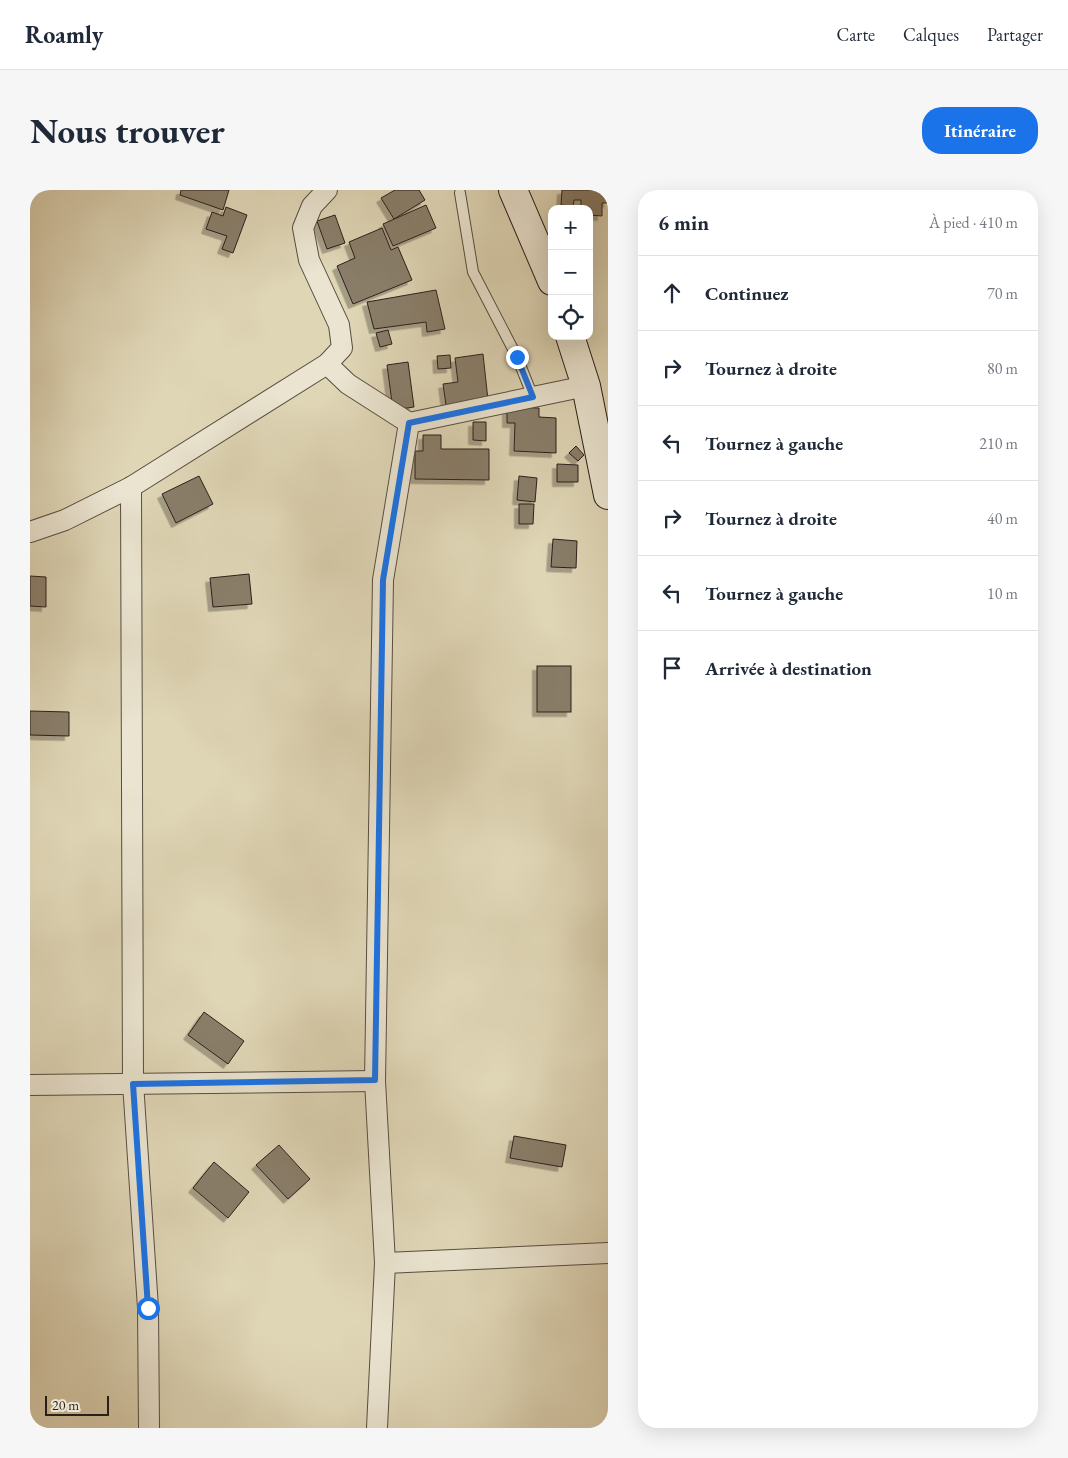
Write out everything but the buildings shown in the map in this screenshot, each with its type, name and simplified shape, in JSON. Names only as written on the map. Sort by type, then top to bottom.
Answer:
[{"type":"main road","points":[[513,190],[548,272]]},
{"type":"main road","points":[[571,340],[586,386],[608,494]]},
{"type":"street","points":[[30,532],[65,520],[131,487],[327,364],[342,348],[339,325],[309,260],[303,228],[312,206],[327,190]]},
{"type":"street","points":[[327,364],[348,384],[409,423],[586,386]]},
{"type":"street","points":[[377,1428],[385,1263],[375,1080],[383,580],[409,423]]},
{"type":"street","points":[[131,487],[133,1084],[148,1308],[149,1428]]},
{"type":"street","points":[[30,1086],[375,1080]]},
{"type":"street","points":[[385,1263],[608,1253]]},
{"type":"lane","points":[[460,192],[473,272],[517,357],[533,397]]},
{"type":"route","points":[[148,1308],[133,1084],[375,1080],[383,580],[409,423],[431,420],[533,397],[517,357]]}]
